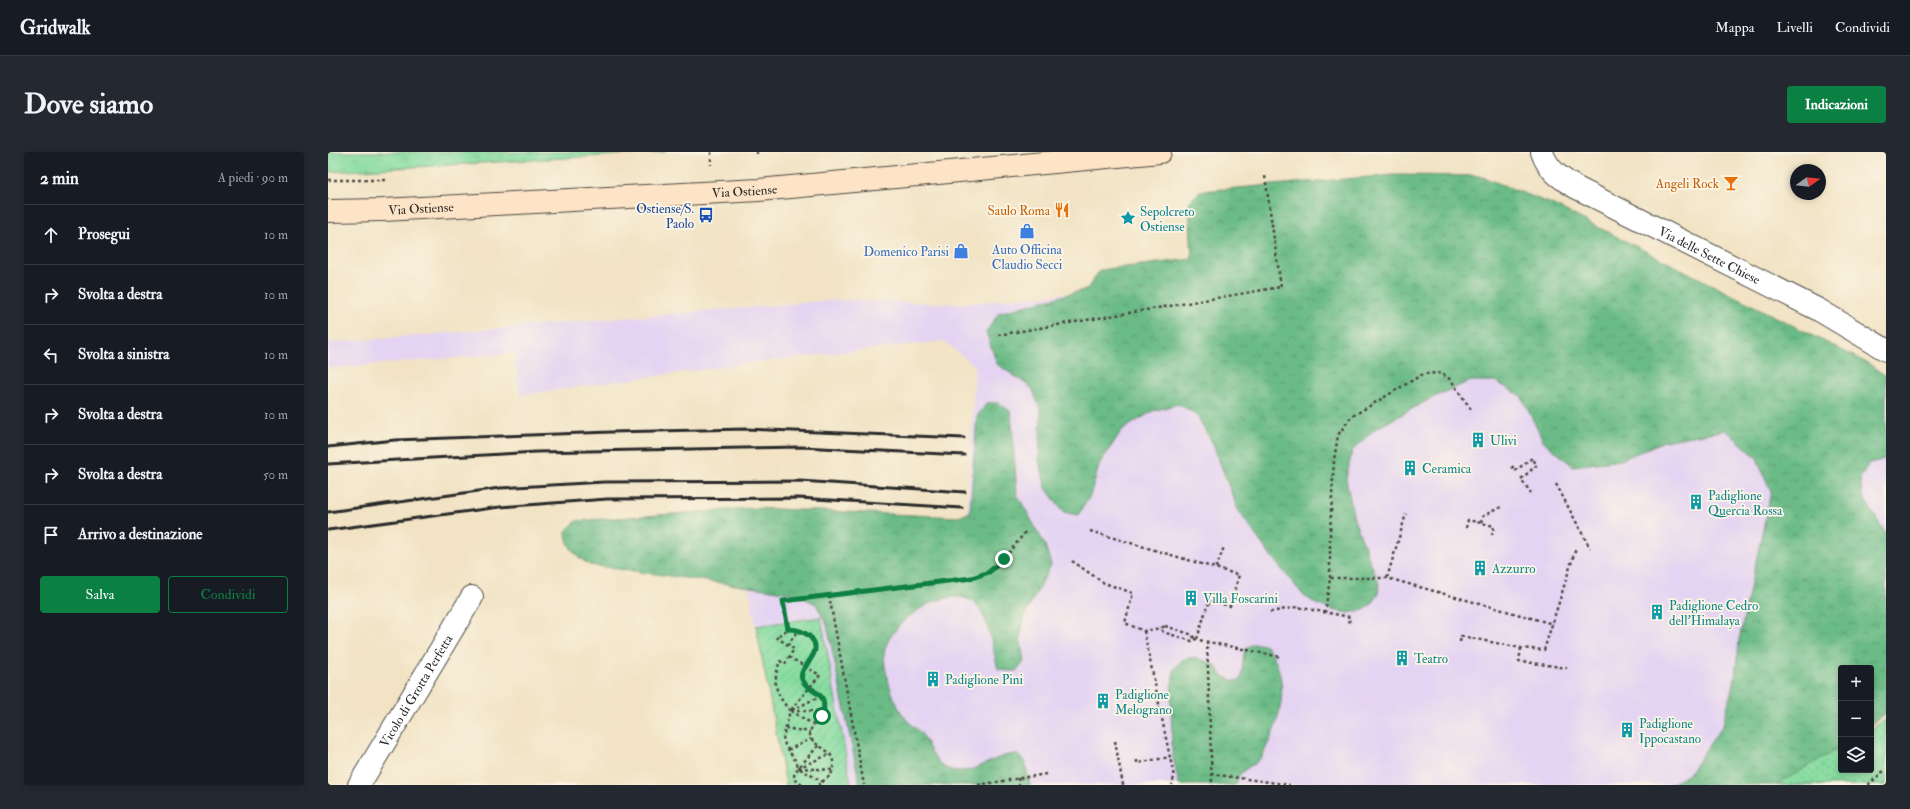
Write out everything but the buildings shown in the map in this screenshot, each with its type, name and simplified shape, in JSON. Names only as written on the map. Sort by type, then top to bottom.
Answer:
[{"type":"main road","name":"Via Ostiense","points":[[328,210],[383,210],[758,190],[1160,152]]},
{"type":"street","name":"Via delle Sette Chiese","points":[[1542,152],[1548,166],[1552,171],[1575,187],[1819,310],[1886,350]]},
{"type":"street","name":"Vicolo di Grotta Perfetta","points":[[359,785],[472,597]]},
{"type":"path","points":[[998,335],[1281,287],[1265,176]]},
{"type":"path","points":[[1325,613],[1330,578],[1330,532],[1334,460],[1338,435],[1351,417],[1423,374],[1441,373],[1451,380],[1472,411]]},
{"type":"path","points":[[1512,466],[1515,471],[1532,458],[1537,464],[1521,479],[1531,493]]},
{"type":"path","points":[[1556,484],[1590,548]]},
{"type":"path","points":[[1481,523],[1483,516],[1503,506]]},
{"type":"path","points":[[1387,578],[1406,514]]},
{"type":"path","points":[[1466,528],[1468,520],[1494,526],[1492,535]]},
{"type":"path","points":[[788,629],[783,601],[972,578],[989,572],[1004,559],[1026,531]]},
{"type":"path","points":[[1090,531],[1239,575],[1230,606],[1210,601],[1196,639]]},
{"type":"path","points":[[1216,568],[1224,547]]},
{"type":"path","points":[[1460,642],[1461,636],[1521,648],[1544,650],[1576,548]]},
{"type":"path","points":[[1072,561],[1104,584],[1133,593],[1125,623],[1144,631],[1165,626],[1193,635],[1196,639]]},
{"type":"path","points":[[1330,578],[1387,578],[1553,624]]},
{"type":"path","points":[[829,595],[864,785]]},
{"type":"path","points":[[1270,612],[1297,607],[1350,618],[1349,624]]},
{"type":"path","points":[[1161,628],[1163,632],[1192,641],[1196,639],[1281,657]]},
{"type":"path","points":[[814,725],[790,711],[781,699],[774,684],[775,675],[780,661],[785,664],[794,649],[776,637],[788,629],[798,630],[811,638],[815,646],[813,658],[801,676],[804,683],[821,696],[824,704],[824,711],[819,722],[814,725],[810,732],[811,739],[830,754],[833,770],[828,779],[818,785]]},
{"type":"path","points":[[788,645],[798,630]]},
{"type":"path","points":[[1144,631],[1174,777],[1172,785]]},
{"type":"path","points":[[1207,641],[1212,785]]},
{"type":"path","points":[[1521,648],[1519,661],[1567,668]]},
{"type":"path","points":[[789,657],[820,675],[790,711],[783,737],[785,745],[797,763],[798,768],[824,782]]},
{"type":"path","points":[[790,711],[821,696]]},
{"type":"path","points":[[790,711],[824,711]]},
{"type":"path","points":[[785,728],[810,732]]},
{"type":"path","points":[[788,750],[811,739]]},
{"type":"path","points":[[1115,741],[1123,785]]},
{"type":"path","points":[[802,785],[795,780],[794,775],[798,768],[819,745]]},
{"type":"path","points":[[798,768],[830,754]]},
{"type":"path","points":[[1137,760],[1137,763],[1170,757]]},
{"type":"path","points":[[798,768],[833,770]]},
{"type":"path","points":[[1868,785],[1886,769]]},
{"type":"path","points":[[978,785],[1046,774]]},
{"type":"path","points":[[1211,774],[1290,785]]},
{"type":"path","points":[[1018,778],[1019,785]]},
{"type":"shaded area","points":[[1356,264],[1886,407],[1886,536],[1842,665],[1838,665],[1838,672],[1753,785],[786,785],[735,516],[967,523],[975,366],[944,341],[741,364],[520,395],[514,353],[328,368],[328,343],[836,300],[961,304]]},
{"type":"green space","points":[[328,152],[666,152],[329,172]]},
{"type":"green space","points":[[1393,175],[1480,176],[1554,205],[1869,364],[1886,376],[1886,459],[1869,463],[1860,478],[1862,495],[1886,534],[1886,713],[1874,723],[1874,665],[1838,665],[1838,762],[1821,785],[1668,785],[1688,775],[1723,725],[1735,677],[1739,640],[1771,492],[1757,458],[1726,430],[1664,441],[1621,460],[1573,466],[1544,442],[1521,396],[1495,381],[1470,381],[1434,397],[1375,429],[1352,451],[1346,479],[1354,519],[1379,584],[1378,595],[1372,604],[1364,610],[1348,613],[1316,604],[1303,595],[1269,554],[1238,510],[1212,442],[1196,414],[1178,404],[1153,411],[1122,430],[1100,463],[1090,496],[1078,515],[1063,512],[1046,488],[1039,461],[1041,411],[1032,388],[997,364],[986,332],[999,313],[1087,289],[1100,270],[1192,259],[1189,202],[1200,191]]},
{"type":"green space","points":[[987,403],[999,403],[1011,412],[1017,494],[1045,545],[1051,565],[1025,615],[1020,637],[1024,662],[1017,671],[998,669],[983,614],[973,602],[961,597],[947,598],[932,602],[918,610],[904,621],[894,633],[886,645],[884,657],[888,681],[898,706],[906,719],[923,736],[932,753],[944,767],[950,770],[965,771],[1001,757],[1017,754],[1025,762],[1030,785],[860,785],[827,625],[816,604],[795,594],[772,590],[590,565],[576,555],[566,537],[566,531],[576,521],[754,508],[959,517],[970,512],[977,416]]},
{"type":"green space","points":[[821,617],[851,785],[786,785],[756,626]]},
{"type":"green space","points":[[1253,644],[1265,646],[1270,650],[1279,671],[1282,693],[1276,726],[1263,755],[1260,759],[1242,772],[1237,779],[1236,785],[1179,785],[1172,752],[1171,692],[1174,669],[1182,660],[1194,657],[1214,664],[1222,675],[1230,680],[1240,681],[1245,649]]},
{"type":"green space","points":[[1886,720],[1886,785],[1776,785],[1838,749],[1838,773],[1874,773],[1874,727]]},
{"type":"railway","points":[[328,447],[395,440],[611,432],[746,429],[964,438]]},
{"type":"railway","points":[[328,464],[536,452],[801,447],[964,455]]},
{"type":"railway","points":[[328,512],[500,488],[604,482],[800,481],[965,492]]},
{"type":"railway","points":[[328,530],[500,507],[607,499],[799,498],[962,508]]},
{"type":"place","name":"Angeli Rock","points":[[1731,183]]},
{"type":"place","name":"Saulo Roma","points":[[1062,210]]},
{"type":"place","name":"Ostiense/S. Paolo","points":[[706,215]]},
{"type":"place","name":"Sepolcreto Ostiense","points":[[1128,218]]},
{"type":"place","name":"Auto Officina Claudio Secci","points":[[1027,231]]},
{"type":"place","name":"Domenico Parisi","points":[[961,251]]},
{"type":"place","name":"Ulivi","points":[[1478,440]]},
{"type":"place","name":"Ceramica","points":[[1410,468]]},
{"type":"place","name":"Padiglione Quercia Rossa","points":[[1696,502]]},
{"type":"place","name":"Azzurro","points":[[1480,568]]},
{"type":"place","name":"Villa Foscarini","points":[[1191,598]]},
{"type":"place","name":"Padiglione Cedro dell’Himalaya","points":[[1657,612]]},
{"type":"place","name":"Teatro","points":[[1402,658]]},
{"type":"place","name":"Padiglione Pini","points":[[933,679]]},
{"type":"place","name":"Padiglione Melograno","points":[[1103,701]]},
{"type":"place","name":"Padiglione Ippocastano","points":[[1627,730]]},
{"type":"route","points":[[822,716],[824,704],[821,696],[804,683],[801,676],[802,671],[813,658],[815,646],[811,638],[805,633],[798,630],[788,629],[783,601],[972,578],[989,572],[1004,559]]}]
